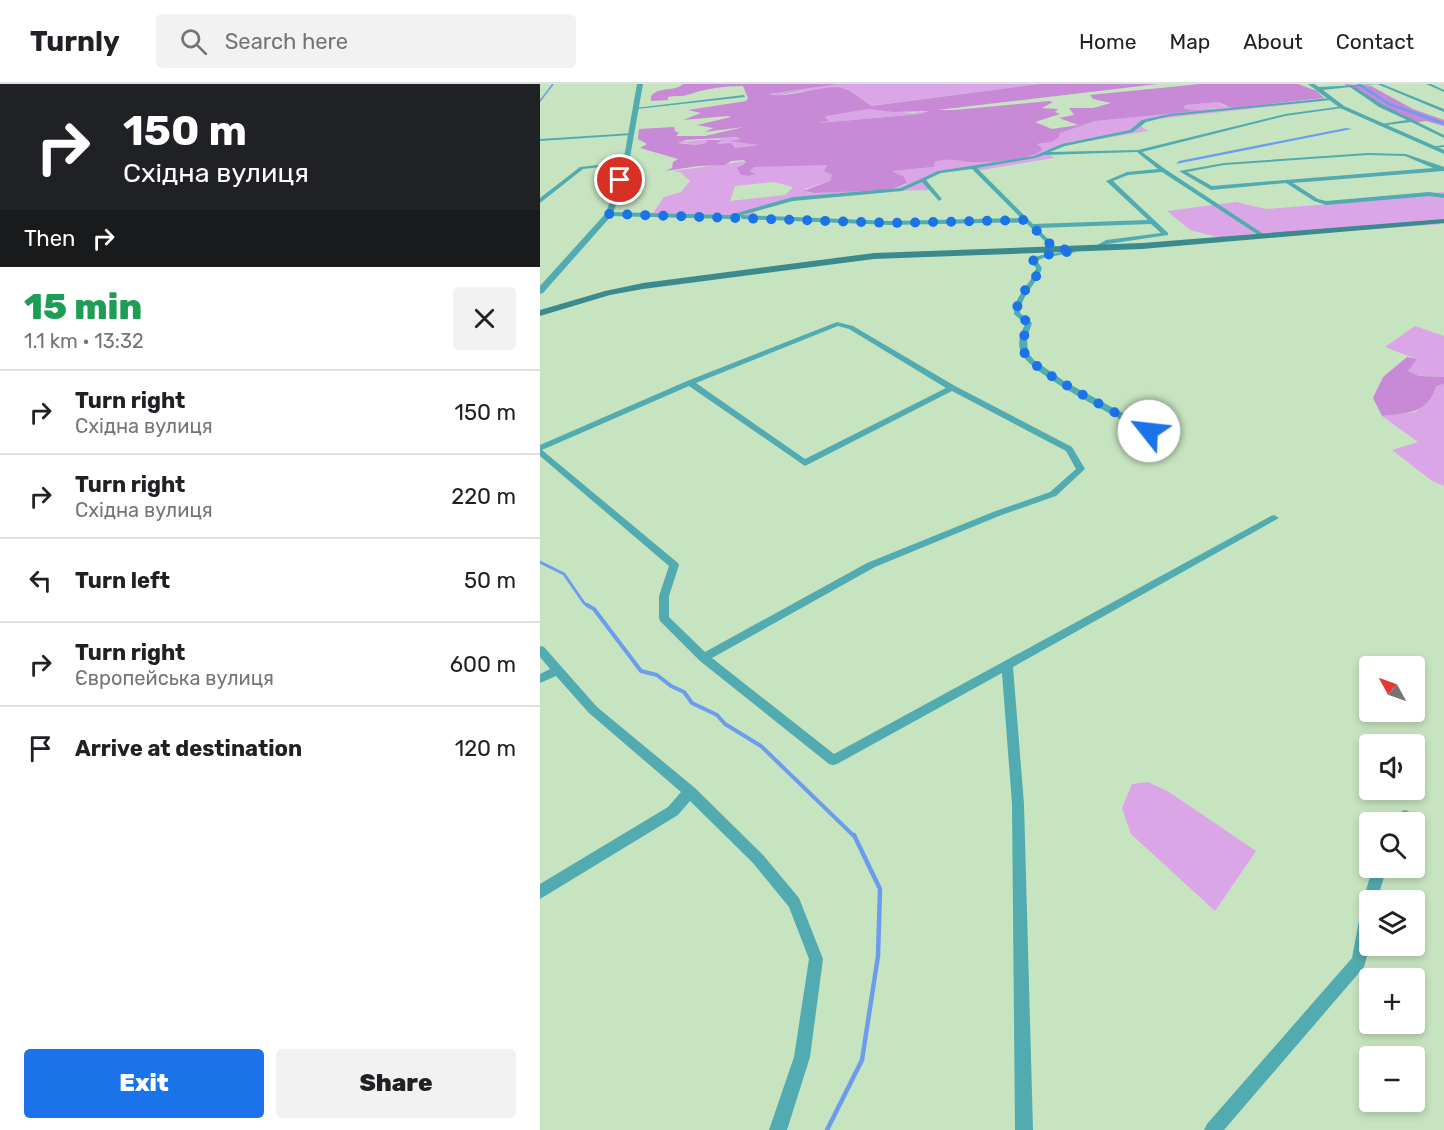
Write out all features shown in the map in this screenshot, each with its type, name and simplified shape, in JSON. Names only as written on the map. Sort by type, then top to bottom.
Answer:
[{"type":"main road","points":[[540,313],[608,293],[711,276],[912,253],[1096,248],[1444,221]]},
{"type":"street","points":[[540,291],[609,214],[626,164],[640,84]]},
{"type":"street","points":[[1314,86],[1377,84],[1444,111]]},
{"type":"street","points":[[1428,84],[1444,91]]},
{"type":"street","points":[[1314,86],[1342,107],[1444,153]]},
{"type":"street","points":[[1351,86],[1411,121],[1444,137]]},
{"type":"street","points":[[637,108],[744,96]]},
{"type":"street","points":[[1045,154],[1064,145],[1131,131],[1144,121],[1170,115],[1330,99]]},
{"type":"street","points":[[730,217],[793,199],[896,190],[940,172],[1045,154],[1138,151],[1285,115],[1342,107]]},
{"type":"street","points":[[1382,124],[1411,121]]},
{"type":"street","points":[[540,140],[631,134]]},
{"type":"street","points":[[1432,147],[1444,146]]},
{"type":"street","points":[[1138,151],[1263,236]]},
{"type":"street","points":[[1368,154],[1406,155],[1442,169],[1211,188],[1182,171],[1224,164],[1368,154]]},
{"type":"street","points":[[540,201],[582,168],[626,164]]},
{"type":"street","points":[[973,167],[1056,250]]},
{"type":"street","points":[[1096,248],[1106,242],[1166,234],[1109,181],[1127,174],[1163,170]]},
{"type":"street","points":[[923,180],[939,199]]},
{"type":"street","points":[[1288,182],[1316,200],[1326,203],[1429,194],[1444,196]]},
{"type":"street","points":[[609,214],[891,223],[1026,220]]},
{"type":"street","points":[[1032,226],[1151,222]]},
{"type":"street","points":[[1073,249],[1074,251],[1066,254],[1038,256],[1033,260],[1039,268],[1038,277],[1025,289],[1017,306],[1017,314],[1029,323],[1022,339],[1026,356],[1054,378],[1149,431]]},
{"type":"street","points":[[704,658],[871,565],[996,514],[1053,494],[1081,469],[1069,449],[952,387],[861,333],[837,324],[690,383],[540,450],[674,565],[664,596],[664,618],[704,658],[833,760],[1274,518]]},
{"type":"street","points":[[690,383],[804,463],[952,387]]},
{"type":"street","points":[[540,650],[593,711],[690,792],[758,859],[794,903],[816,959],[802,1057],[778,1130]]},
{"type":"street","points":[[1007,664],[1018,804],[1023,1130]]},
{"type":"street","points":[[540,679],[558,670]]},
{"type":"street","points":[[540,892],[673,811],[690,792]]},
{"type":"street","points":[[1213,1130],[1359,962],[1360,956]]},
{"type":"shaded area","points":[[683,84],[839,84],[769,94],[784,95],[834,87],[846,89],[871,106],[1039,84],[1158,84],[937,110],[1049,101],[1053,102],[1042,108],[1058,109],[1055,112],[1060,114],[1035,122],[1052,129],[1078,125],[1059,118],[1074,115],[1069,108],[1093,108],[1111,103],[1093,99],[1090,95],[1200,84],[1298,84],[1317,91],[1324,98],[1232,108],[1218,102],[1186,105],[1183,108],[1217,109],[1095,121],[1060,133],[1059,137],[1052,142],[1037,144],[1043,149],[1029,156],[990,162],[940,161],[935,162],[934,167],[892,171],[904,177],[907,183],[890,190],[815,193],[803,191],[830,181],[832,175],[824,171],[827,165],[754,167],[750,171],[755,174],[748,176],[741,175],[737,168],[746,162],[744,160],[731,161],[725,165],[665,171],[672,168],[673,162],[678,159],[640,148],[647,144],[638,139],[639,129],[674,127],[679,133],[676,136],[705,136],[744,127],[705,132],[713,128],[697,125],[731,117],[683,120],[701,113],[688,110],[746,101],[748,98],[743,86],[714,88],[685,96],[668,97],[668,100],[651,101],[651,96],[655,93]],"holes":[[[868,109],[894,112],[929,111],[920,114],[819,123],[829,121],[825,117],[827,116]],[[737,137],[741,139],[730,141],[759,145],[735,148],[731,143],[717,144],[722,140],[707,140],[706,143],[696,145],[678,143],[686,140]]]},
{"type":"shaded area","points":[[839,84],[1039,84],[870,106],[853,92],[841,88],[779,96],[769,94]]},
{"type":"shaded area","points":[[1344,84],[1371,86],[1413,109],[1444,120],[1444,126],[1426,121],[1413,123]]},
{"type":"shaded area","points":[[1324,98],[1324,101],[1147,120],[1138,124],[1148,131],[1064,145],[1048,153],[1054,158],[976,171],[972,168],[934,173],[927,177],[927,183],[932,190],[863,192],[807,197],[762,208],[749,217],[741,212],[730,215],[653,213],[664,197],[681,192],[690,181],[680,172],[673,171],[747,161],[740,165],[740,171],[744,176],[752,175],[750,170],[753,167],[819,164],[827,165],[828,167],[824,170],[832,175],[830,181],[805,189],[805,192],[893,189],[907,184],[891,171],[934,167],[935,162],[947,159],[971,162],[1039,147],[1037,144],[1047,143],[1059,133],[1095,121],[1217,108],[1192,110],[1183,108],[1186,105],[1218,102],[1225,106],[1300,102]],"holes":[[[774,182],[793,187],[785,195],[730,201],[735,186]]]},
{"type":"shaded area","points":[[868,109],[913,113],[929,111],[920,114],[819,123],[829,121],[824,117],[827,116]]},
{"type":"shaded area","points":[[738,137],[743,139],[732,140],[759,145],[735,148],[731,143],[717,144],[721,142],[719,139],[707,140],[706,143],[696,145],[678,142]]},
{"type":"shaded area","points":[[1444,192],[1444,224],[1229,240],[1190,230],[1167,211],[1236,202],[1266,209]]},
{"type":"shaded area","points":[[1415,326],[1444,336],[1444,377],[1419,376],[1408,371],[1416,359],[1385,347]]},
{"type":"shaded area","points":[[1407,357],[1417,359],[1408,371],[1419,376],[1444,377],[1444,384],[1436,386],[1428,402],[1422,407],[1408,413],[1382,416],[1373,398],[1383,377]]},
{"type":"shaded area","points":[[1444,384],[1444,486],[1432,481],[1392,450],[1418,442],[1382,416],[1416,412],[1436,386]]},
{"type":"shaded area","points":[[1148,782],[1169,792],[1256,851],[1215,911],[1131,834],[1122,808],[1132,784]]},
{"type":"water","points":[[1346,128],[1352,129],[1176,164],[1179,161]]},
{"type":"waterway","points":[[540,101],[553,84]]},
{"type":"waterway","points":[[1358,84],[1389,104],[1444,124]]},
{"type":"waterway","points":[[540,562],[564,574],[584,603],[589,606]]},
{"type":"waterway","points":[[587,605],[594,609],[641,671],[657,675],[671,686],[684,692],[692,703],[717,715],[725,724],[761,746],[855,837]]},
{"type":"waterway","points":[[827,1130],[862,1060],[878,956],[880,889],[855,837]]},
{"type":"route","points":[[620,180],[609,214],[891,223],[1026,220],[1056,250],[1073,249],[1074,251],[1066,254],[1038,256],[1033,260],[1039,268],[1038,277],[1025,289],[1017,306],[1017,314],[1029,323],[1022,339],[1026,356],[1054,378],[1149,431]]}]
